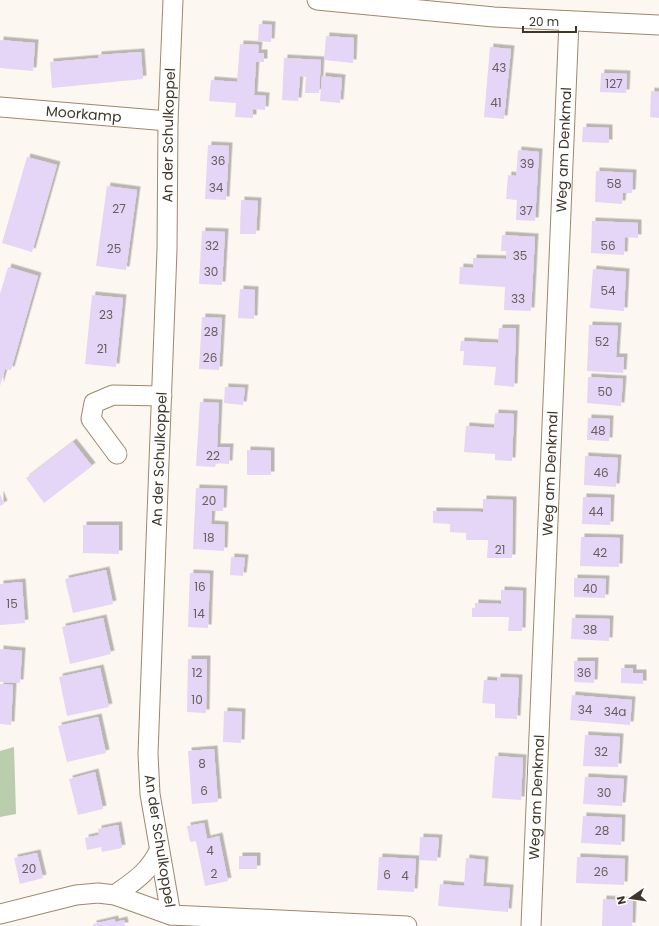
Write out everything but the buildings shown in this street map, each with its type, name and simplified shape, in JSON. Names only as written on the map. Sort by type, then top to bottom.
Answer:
[{"type":"street","name":"An der Schulkoppel","points":[[171,915],[150,794],[148,754],[167,250],[168,122],[172,0]]},
{"type":"street","points":[[317,0],[494,8],[569,21],[659,25]]},
{"type":"street","name":"Weg am Denkmal","points":[[530,926],[569,21]]},
{"type":"street","name":"Moorkamp","points":[[0,107],[168,122]]},
{"type":"street","points":[[117,454],[91,419],[94,403],[113,395],[162,396]]},
{"type":"street","points":[[115,895],[145,872],[153,863],[159,851]]},
{"type":"street","points":[[0,914],[76,895],[98,893],[115,895],[171,915],[407,926]]},
{"type":"green space","points":[[14,747],[16,814],[0,817],[0,751]]}]
